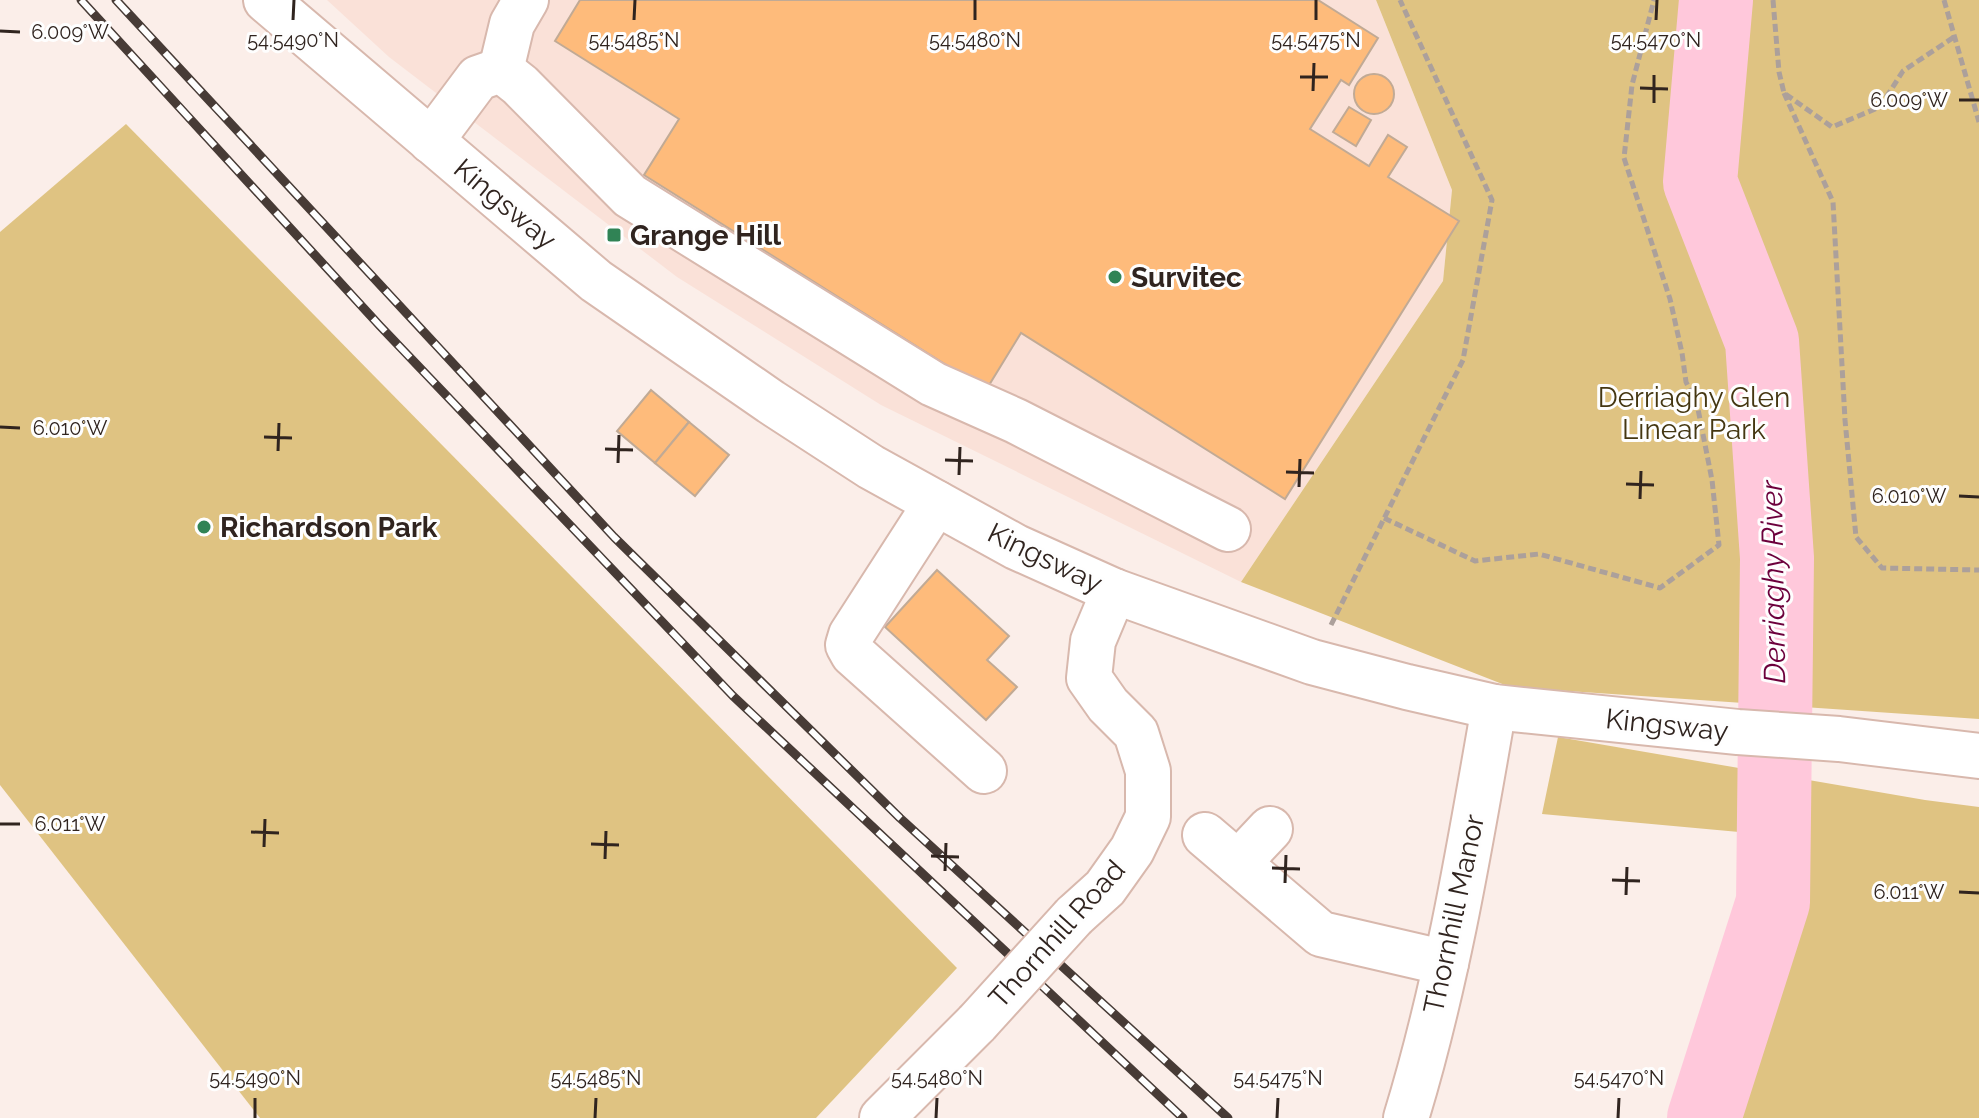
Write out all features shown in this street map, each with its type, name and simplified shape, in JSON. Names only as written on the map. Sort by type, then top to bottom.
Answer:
[{"type":"main road","name":"Kingsway","points":[[266,0],[596,281],[871,467],[1016,547],[1114,591],[1312,662],[1494,707],[1839,739],[1979,756]]},
{"type":"main road","points":[[501,70],[512,24],[526,0]]},
{"type":"main road","points":[[431,141],[478,78],[501,70]]},
{"type":"main road","points":[[501,70],[520,85],[630,196],[933,384],[1016,421],[1228,529]]},
{"type":"main road","points":[[936,503],[851,635],[848,645],[853,654],[984,771]]},
{"type":"main road","name":"Thornhill Road","points":[[882,1118],[977,1023],[1074,916],[1105,888],[1132,850],[1148,817],[1148,771],[1136,733],[1108,705],[1089,678],[1093,641],[1114,591]]},
{"type":"main road","name":"Thornhill Manor","points":[[1406,1118],[1421,1071],[1446,963],[1494,707]]},
{"type":"main road","points":[[1238,863],[1270,829]]},
{"type":"main road","points":[[1205,835],[1321,934],[1446,963]]},
{"type":"path","points":[[1312,662],[1463,360],[1492,200],[1400,0]]},
{"type":"path","points":[[1384,518],[1475,561],[1539,554],[1660,588],[1719,545],[1712,480],[1697,404],[1686,382],[1670,299],[1624,158],[1632,85],[1654,0]]},
{"type":"path","points":[[1773,0],[1779,72],[1784,93],[1833,202],[1845,420],[1856,537],[1882,568],[1979,570]]},
{"type":"path","points":[[1944,0],[1979,122]]},
{"type":"path","points":[[1784,93],[1832,127],[1880,107],[1903,71],[1954,37]]},
{"type":"shaded area","name":"Survitec","points":[[327,0],[1376,0],[1452,190],[1443,281],[1241,582],[881,405],[677,277],[389,57]]},
{"type":"green space","name":"Derriaghy Glen Linear Park","points":[[1376,0],[1979,0],[1979,719],[1510,687],[1241,582],[1443,281],[1452,190]]},
{"type":"green space","points":[[126,124],[957,968],[816,1118],[260,1118],[0,785],[0,232]]},
{"type":"green space","points":[[1558,737],[1979,807],[1979,1118],[1688,1118],[1743,969],[1761,834],[1542,814]]},
{"type":"building","name":"Survitec","points":[[580,0],[1318,0],[1378,38],[1349,85],[1341,80],[1310,129],[1369,166],[1388,135],[1407,147],[1388,177],[1459,221],[1285,499],[1021,333],[986,390],[644,175],[679,119],[555,41]]},
{"type":"building","points":[[1374,74],[1388,80],[1394,94],[1388,108],[1374,114],[1360,108],[1354,94],[1360,80]]},
{"type":"building","points":[[1349,107],[1371,120],[1356,146],[1333,132]]},
{"type":"building","points":[[651,390],[689,422],[655,463],[617,431]]},
{"type":"building","points":[[689,422],[729,455],[695,496],[655,463]]},
{"type":"building","points":[[937,570],[1009,636],[987,660],[1017,687],[986,720],[885,627]]},
{"type":"waterway","name":"Derriaghy River","points":[[1704,1118],[1773,902],[1777,558],[1762,341],[1700,182],[1716,0]]},
{"type":"railway","points":[[81,0],[380,326],[733,696],[1183,1118]]},
{"type":"railway","points":[[116,0],[614,537],[900,818],[1228,1118]]},
{"type":"place","name":"Grange Hill","points":[[614,235]]},
{"type":"place","name":"Survitec","points":[[1115,277]]},
{"type":"place","name":"Richardson Park","points":[[204,527]]}]
